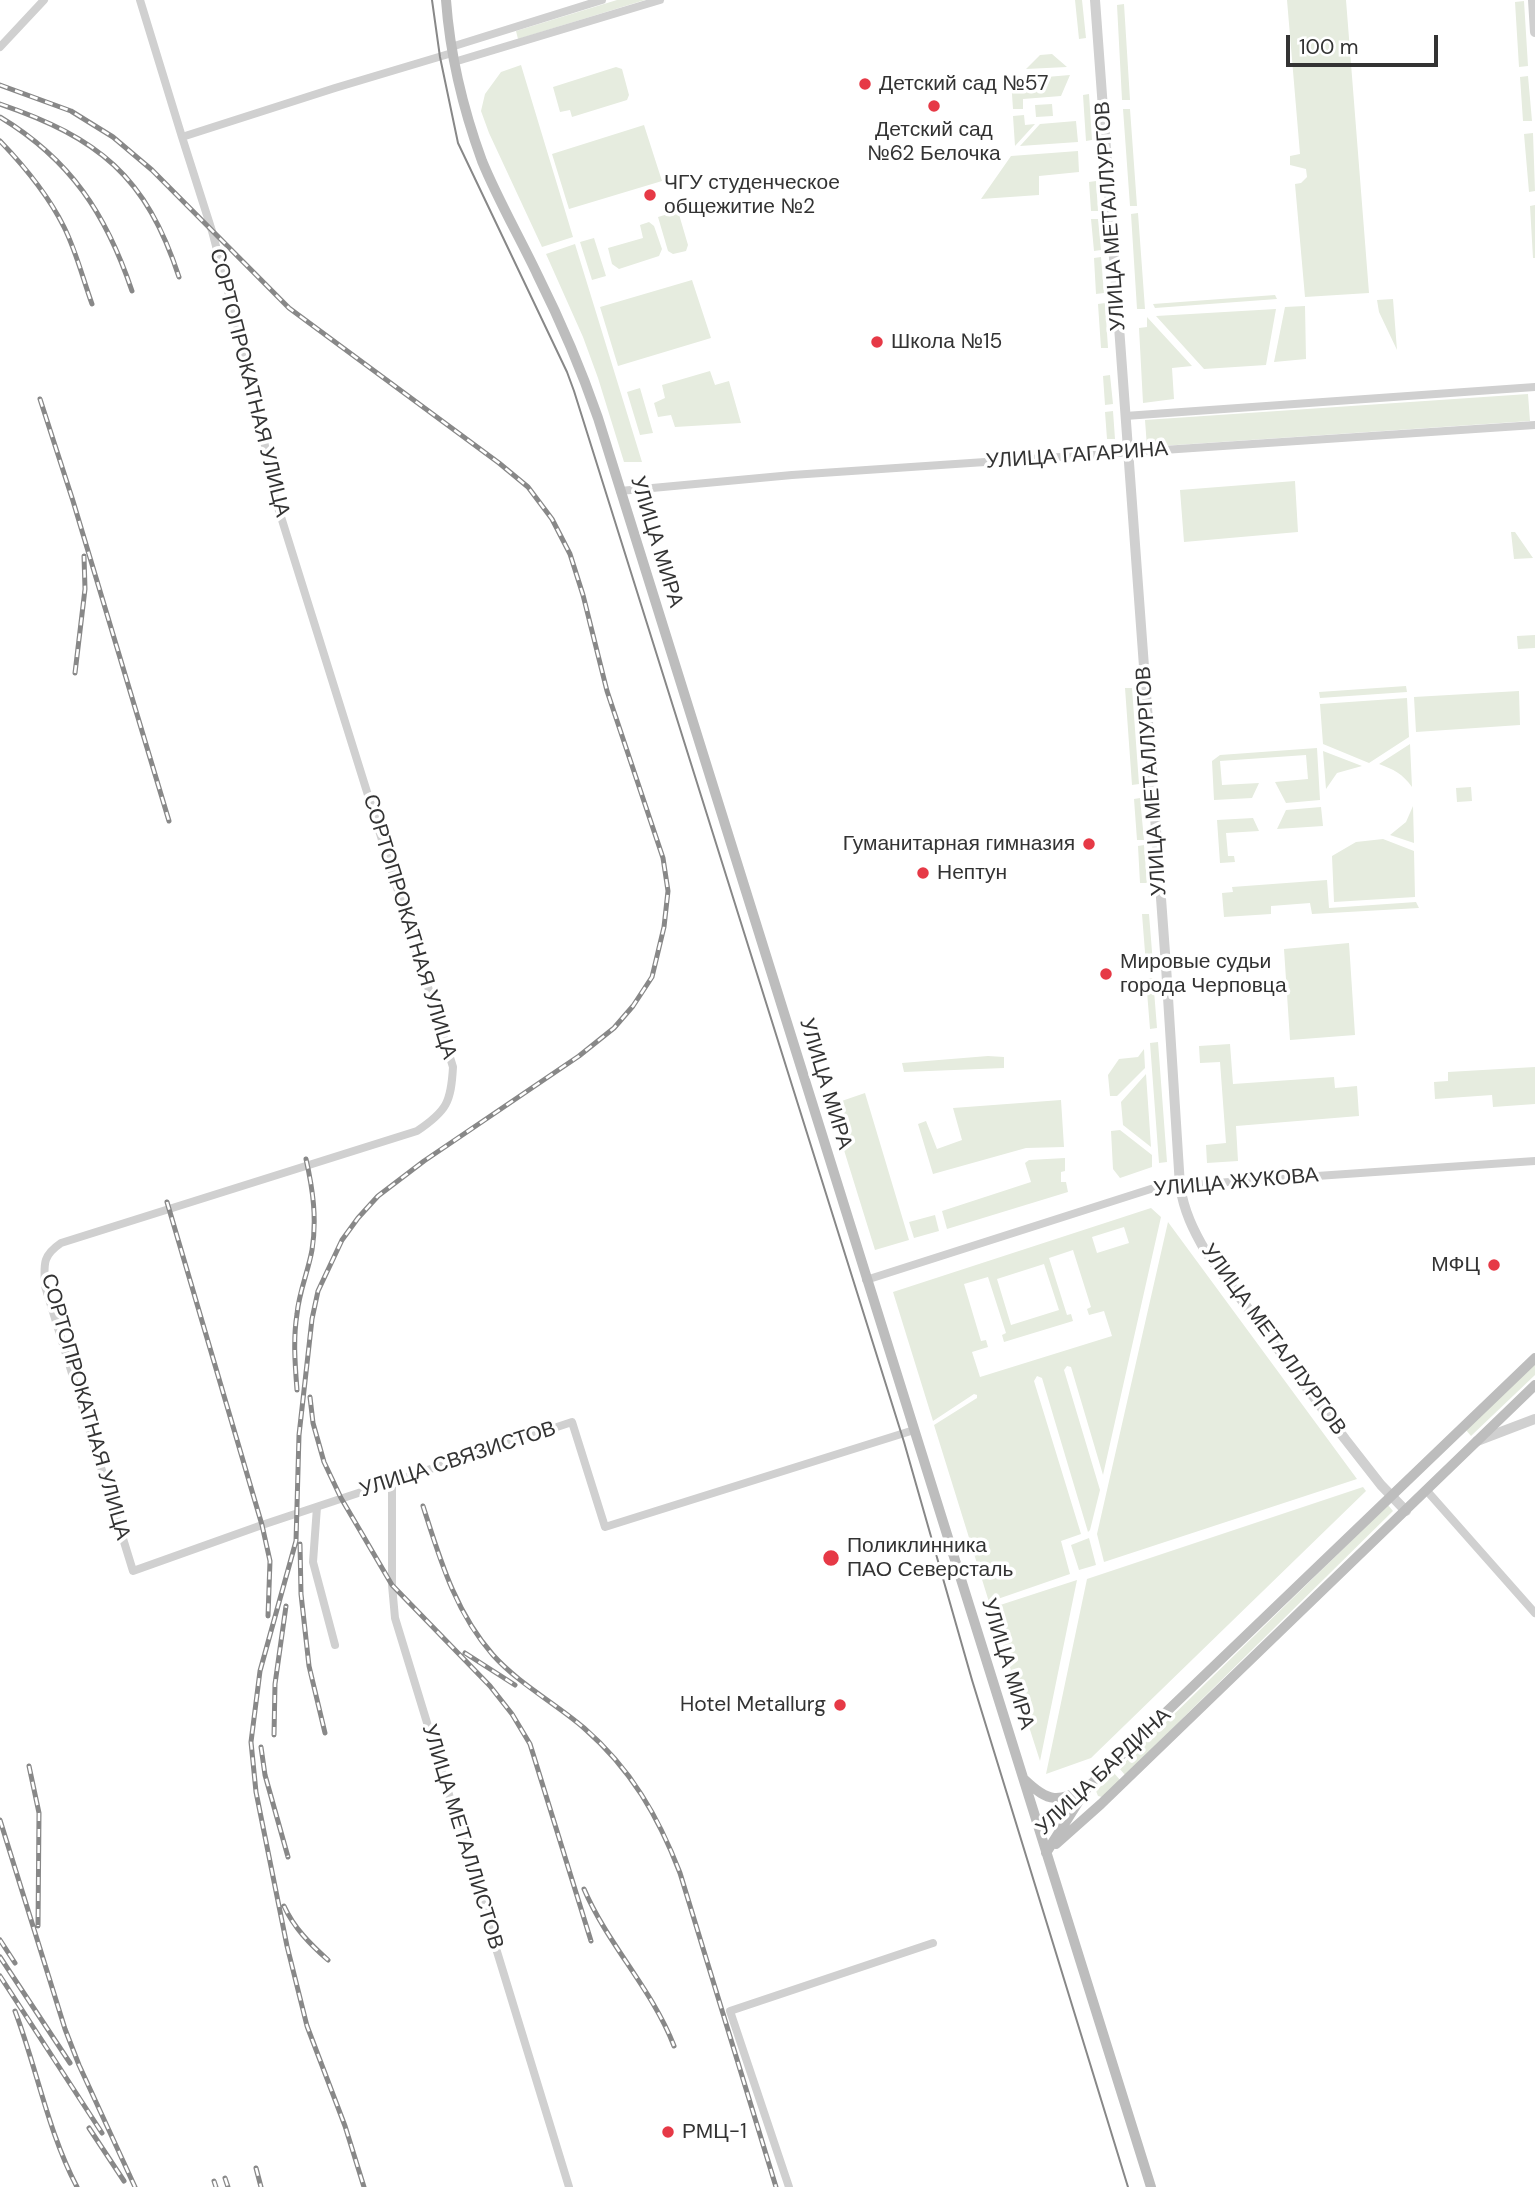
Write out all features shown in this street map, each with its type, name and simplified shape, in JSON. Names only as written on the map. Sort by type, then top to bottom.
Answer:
[{"type":"main road","name":"УЛИЦА МИРА","points":[[446,0],[452,54],[469,122],[483,162],[581,368],[1151,2187]]},
{"type":"main road","name":"УЛИЦА БАРДИНА","points":[[1046,1853],[1087,1788],[1535,1358]]},
{"type":"main road","name":"УЛИЦА БАРДИНА","points":[[1046,1853],[1101,1804],[1535,1385]]},
{"type":"main road","points":[[1187,1691],[1202,1707]]},
{"type":"main road","points":[[1023,1779],[1038,1793],[1050,1799],[1067,1798],[1087,1788]]},
{"type":"street","points":[[0,47],[44,0]]},
{"type":"street","points":[[140,0],[182,137],[452,54],[660,0]]},
{"type":"street","points":[[452,54],[601,0]]},
{"type":"street","name":"УЛИЦА МЕТАЛЛУРГОВ","points":[[1094,0],[1180,1186],[1186,1215],[1206,1252],[1304,1385],[1390,1496],[1406,1511]]},
{"type":"street","points":[[1533,0],[1535,32]]},
{"type":"street","name":"СОРТОПРОКАТНАЯ УЛИЦА","points":[[133,1571],[45,1286],[44,1265],[48,1252],[61,1243],[417,1130],[438,1116],[451,1094],[453,1067],[277,504],[251,378],[212,231],[182,137]]},
{"type":"street","name":"УЛИЦА ГАГАРИНА","points":[[1125,416],[1535,387]]},
{"type":"street","name":"УЛИЦА ГАГАРИНА","points":[[620,491],[792,475],[1535,425]]},
{"type":"street","name":"УЛИЦА ЖУКОВА","points":[[866,1280],[1157,1187],[1535,1161]]},
{"type":"street","points":[[1476,1441],[1535,1419]]},
{"type":"street","name":"УЛИЦА СВЯЗИСТОВ","points":[[133,1571],[572,1422],[605,1527],[914,1430]]},
{"type":"street","name":"УЛИЦА МЕТАЛЛИСТОВ","points":[[392,1482],[392,1585],[395,1618],[569,2187]]},
{"type":"street","points":[[1427,1491],[1535,1613]]},
{"type":"street","points":[[317,1507],[313,1562],[335,1645]]},
{"type":"street","points":[[789,2187],[730,2011],[933,1943]]},
{"type":"shaded area","points":[[617,0],[645,0],[518,39],[516,31]]},
{"type":"shaded area","points":[[1075,0],[1082,0],[1086,38],[1079,39]]},
{"type":"shaded area","points":[[1287,0],[1346,0],[1369,293],[1305,297],[1295,184],[1301,183],[1307,177],[1306,169],[1290,165],[1290,156],[1300,154]]},
{"type":"shaded area","points":[[1524,1],[1528,66],[1519,67],[1515,2]]},
{"type":"shaded area","points":[[1124,4],[1130,100],[1122,100],[1117,5]]},
{"type":"shaded area","points":[[1052,54],[1067,67],[1026,69],[1040,55]]},
{"type":"shaded area","points":[[521,65],[573,237],[542,247],[481,111],[485,94],[501,72]]},
{"type":"shaded area","points":[[616,67],[622,69],[629,95],[627,100],[572,117],[570,110],[560,112],[553,87]]},
{"type":"shaded area","points":[[1070,75],[1061,96],[1023,99],[1023,109],[1013,109],[1011,80]]},
{"type":"shaded area","points":[[1528,76],[1532,121],[1523,121],[1520,77]]},
{"type":"shaded area","points":[[1089,94],[1092,140],[1086,141],[1083,95]]},
{"type":"shaded area","points":[[1052,104],[1053,116],[1036,117],[1035,105]]},
{"type":"shaded area","points":[[1123,109],[1130,109],[1137,206],[1130,206]]},
{"type":"shaded area","points":[[1024,115],[1025,125],[1035,124],[1015,146],[1013,116]]},
{"type":"shaded area","points":[[1076,121],[1078,142],[1020,146],[1040,124]]},
{"type":"shaded area","points":[[644,125],[662,181],[569,209],[552,154]]},
{"type":"shaded area","points":[[1533,133],[1535,191],[1529,192],[1524,134]]},
{"type":"shaded area","points":[[1078,151],[1079,172],[1039,176],[1039,195],[981,199],[1011,156]]},
{"type":"shaded area","points":[[1096,181],[1098,211],[1091,211],[1089,182]]},
{"type":"shaded area","points":[[1535,205],[1535,258],[1533,258],[1530,206]]},
{"type":"shaded area","points":[[678,211],[688,245],[686,251],[673,254],[668,251],[658,217]]},
{"type":"shaded area","points":[[1138,213],[1145,309],[1137,309],[1131,214]]},
{"type":"shaded area","points":[[1091,219],[1098,219],[1101,250],[1094,251]]},
{"type":"shaded area","points":[[649,222],[654,226],[662,249],[659,256],[619,269],[612,264],[608,248],[643,238],[640,225]]},
{"type":"shaded area","points":[[594,238],[606,276],[592,280],[580,242]]},
{"type":"shaded area","points":[[575,244],[642,462],[624,462],[583,337],[546,254]]},
{"type":"shaded area","points":[[1101,257],[1104,293],[1096,294],[1094,258]]},
{"type":"shaded area","points":[[692,280],[711,338],[618,366],[600,307]]},
{"type":"shaded area","points":[[1275,295],[1277,299],[1155,308],[1153,304]]},
{"type":"shaded area","points":[[1393,299],[1397,350],[1379,312],[1377,300]]},
{"type":"shaded area","points":[[1105,303],[1108,348],[1101,348],[1098,304]]},
{"type":"shaded area","points":[[1305,306],[1306,359],[1274,362],[1285,307]]},
{"type":"shaded area","points":[[1276,309],[1266,365],[1204,369],[1156,316]]},
{"type":"shaded area","points":[[1147,317],[1192,366],[1172,368],[1174,399],[1143,403],[1139,328],[1147,327]]},
{"type":"shaded area","points":[[710,371],[715,385],[729,381],[741,423],[675,427],[671,415],[658,417],[654,403],[665,398],[662,385]]},
{"type":"shaded area","points":[[1110,375],[1113,404],[1105,405],[1103,376]]},
{"type":"shaded area","points":[[640,388],[653,433],[640,435],[627,392]]},
{"type":"shaded area","points":[[1528,394],[1530,421],[1147,447],[1145,420]]},
{"type":"shaded area","points":[[1113,411],[1115,439],[1107,439],[1105,412]]},
{"type":"shaded area","points":[[1295,481],[1298,532],[1184,542],[1180,490]]},
{"type":"shaded area","points":[[1511,532],[1515,532],[1533,558],[1514,559]]},
{"type":"shaded area","points":[[1535,635],[1535,648],[1518,649],[1517,636]]},
{"type":"shaded area","points":[[1406,686],[1407,692],[1320,698],[1319,692]]},
{"type":"shaded area","points":[[1125,688],[1132,688],[1139,784],[1132,785]]},
{"type":"shaded area","points":[[1519,691],[1520,725],[1416,732],[1414,697]]},
{"type":"shaded area","points":[[1407,698],[1409,737],[1369,763],[1323,744],[1320,704]]},
{"type":"shaded area","points":[[1410,744],[1412,787],[1397,772],[1379,764]]},
{"type":"shaded area","points":[[1317,748],[1320,800],[1286,803],[1275,782],[1308,779],[1306,755],[1220,761],[1222,785],[1259,783],[1252,798],[1214,800],[1212,761],[1220,755]]},
{"type":"shaded area","points":[[1323,751],[1362,766],[1337,773],[1326,789]]},
{"type":"shaded area","points":[[1471,787],[1472,801],[1457,802],[1456,788]]},
{"type":"shaded area","points":[[1140,798],[1144,840],[1137,840],[1134,799]]},
{"type":"shaded area","points":[[1413,806],[1414,843],[1390,835],[1406,822]]},
{"type":"shaded area","points":[[1321,807],[1323,826],[1277,829],[1286,810]]},
{"type":"shaded area","points":[[1253,818],[1259,831],[1226,833],[1228,856],[1234,856],[1235,862],[1220,863],[1217,820]]},
{"type":"shaded area","points":[[1383,839],[1414,851],[1415,897],[1334,902],[1332,856],[1356,842]]},
{"type":"shaded area","points":[[1144,845],[1147,883],[1140,883],[1138,846]]},
{"type":"shaded area","points":[[1327,880],[1329,908],[1416,902],[1419,908],[1312,914],[1310,903],[1271,906],[1271,914],[1224,917],[1222,893],[1233,892],[1232,887]]},
{"type":"shaded area","points":[[1142,914],[1149,914],[1153,964],[1146,965]]},
{"type":"shaded area","points":[[1349,943],[1355,1035],[1290,1040],[1284,949]]},
{"type":"shaded area","points":[[1153,978],[1157,1028],[1150,1029],[1146,979]]},
{"type":"shaded area","points":[[1158,1042],[1167,1162],[1159,1163],[1150,1043]]},
{"type":"shaded area","points":[[1230,1044],[1233,1084],[1334,1077],[1335,1088],[1357,1086],[1359,1116],[1236,1126],[1238,1161],[1207,1163],[1206,1145],[1226,1143],[1220,1062],[1200,1063],[1199,1046]]},
{"type":"shaded area","points":[[1144,1049],[1145,1068],[1117,1096],[1110,1096],[1108,1075],[1119,1059],[1138,1057]]},
{"type":"shaded area","points":[[1004,1057],[1004,1068],[904,1072],[902,1063]]},
{"type":"shaded area","points":[[1535,1067],[1535,1104],[1493,1107],[1492,1095],[1435,1099],[1434,1082],[1448,1081],[1448,1072]]},
{"type":"shaded area","points":[[1146,1074],[1151,1147],[1123,1125],[1121,1102]]},
{"type":"shaded area","points":[[865,1093],[909,1240],[875,1250],[830,1105]]},
{"type":"shaded area","points":[[1061,1100],[1064,1147],[1026,1148],[933,1174],[918,1124],[926,1121],[937,1149],[962,1140],[953,1108]]},
{"type":"shaded area","points":[[1120,1130],[1152,1155],[1152,1167],[1120,1178],[1113,1169],[1111,1131]]},
{"type":"shaded area","points":[[1065,1158],[1065,1171],[1061,1172],[1061,1182],[1066,1182],[1068,1192],[947,1229],[942,1211],[1031,1182],[1025,1163],[1029,1160]]},
{"type":"shaded area","points":[[1151,1208],[1161,1217],[1103,1475],[1071,1367],[1067,1366],[1064,1370],[1100,1490],[1088,1532],[1042,1378],[1037,1376],[1034,1381],[1081,1534],[1061,1541],[1070,1574],[989,1602],[934,1425],[977,1398],[977,1395],[974,1394],[933,1421],[893,1292]],"holes":[[[1124,1227],[1129,1243],[1097,1253],[1092,1237]],[[1073,1250],[1091,1307],[1087,1309],[1089,1315],[1104,1311],[1112,1336],[980,1377],[972,1352],[988,1347],[986,1340],[981,1341],[964,1284],[988,1277],[1006,1333],[1002,1335],[1004,1342],[1073,1321],[1071,1314],[1067,1315],[1049,1258]],[[1044,1264],[1059,1310],[1011,1325],[997,1279]]]},
{"type":"shaded area","points":[[935,1215],[939,1231],[914,1238],[909,1222]]},
{"type":"shaded area","points":[[1168,1222],[1357,1479],[1104,1562],[1097,1534]]},
{"type":"shaded area","points":[[1535,1364],[1535,1375],[1471,1436],[1466,1430]]},
{"type":"shaded area","points":[[1363,1487],[1366,1491],[1091,1758],[1046,1774],[1087,1579]]},
{"type":"shaded area","points":[[1388,1505],[1393,1511],[1125,1775],[1119,1768]]},
{"type":"shaded area","points":[[1089,1538],[1096,1565],[1079,1570],[1071,1545]]},
{"type":"shaded area","points":[[1077,1580],[1040,1761],[991,1608]]},
{"type":"shaded area","points":[[1114,1773],[1120,1780],[1102,1797],[1098,1796],[1096,1791]]},
{"type":"tram line","points":[[432,0],[440,57],[458,143],[574,391],[904,1442],[972,1680],[1128,2187]]},
{"type":"railway","points":[[0,85],[71,111],[113,137],[152,170],[289,308],[528,487],[552,519],[570,554],[607,691],[663,858],[668,891],[664,927],[652,977],[633,1006],[614,1028],[579,1056],[424,1161],[378,1196],[342,1240],[318,1291],[312,1319],[299,1435],[296,1541],[260,1671],[251,1742],[256,1792],[287,1946],[307,2026],[345,2126],[364,2187]]},
{"type":"railway","points":[[0,104],[65,131],[114,165],[134,187],[151,212],[179,277]]},
{"type":"railway","points":[[0,117],[47,152],[83,191],[110,237],[132,291]]},
{"type":"railway","points":[[0,141],[35,182],[58,215],[92,304]]},
{"type":"railway","points":[[40,399],[169,821]]},
{"type":"railway","points":[[75,673],[85,589],[84,556]]},
{"type":"railway","points":[[297,1390],[296,1323],[312,1250],[314,1227],[306,1159]]},
{"type":"railway","points":[[167,1202],[262,1525],[270,1561],[268,1616]]},
{"type":"railway","points":[[310,1397],[313,1423],[324,1462],[341,1498],[392,1585],[490,1686],[512,1714],[530,1744],[591,1941]]},
{"type":"railway","points":[[423,1506],[450,1584],[468,1621],[480,1638],[514,1675],[573,1719],[601,1744],[641,1794],[662,1832],[680,1873],[776,2187]]},
{"type":"railway","points":[[300,1544],[301,1594],[309,1666],[325,1733]]},
{"type":"railway","points":[[274,1735],[275,1684],[286,1606]]},
{"type":"railway","points":[[465,1653],[515,1685]]},
{"type":"railway","points":[[261,1747],[265,1775],[288,1857]]},
{"type":"railway","points":[[29,1766],[39,1813],[38,1926]]},
{"type":"railway","points":[[0,1820],[65,2029],[135,2187]]},
{"type":"railway","points":[[584,1889],[605,1929],[654,2005],[674,2046]]},
{"type":"railway","points":[[284,1906],[303,1935],[328,1960]]},
{"type":"railway","points":[[0,1940],[15,1963]]},
{"type":"railway","points":[[0,1957],[70,2063]]},
{"type":"railway","points":[[0,1976],[102,2133]]},
{"type":"railway","points":[[15,2011],[50,2122],[77,2187]]},
{"type":"railway","points":[[89,2128],[124,2181]]},
{"type":"railway","points":[[256,2168],[261,2187]]},
{"type":"railway","points":[[225,2178],[228,2187]]},
{"type":"railway","points":[[214,2181],[216,2187]]},
{"type":"place","name":"Детский сад №57","points":[[865,84]]},
{"type":"place","name":"Детский сад №62 Белочка","points":[[934,106]]},
{"type":"place","name":"ЧГУ студенческое общежитие №2","points":[[650,195]]},
{"type":"place","name":"Школа №15","points":[[877,342]]},
{"type":"place","name":"Гуманитарная гимназия","points":[[1089,844]]},
{"type":"place","name":"Нептун","points":[[923,873]]},
{"type":"place","name":"Мировые судьи города Черповца","points":[[1106,974]]},
{"type":"place","name":"МФЦ","points":[[1494,1265]]},
{"type":"place","name":"Поликлинника ПАО Северсталь","points":[[831,1558]]},
{"type":"place","name":"Hotel Metallurg","points":[[840,1705]]},
{"type":"place","name":"РМЦ-1","points":[[668,2132]]}]
